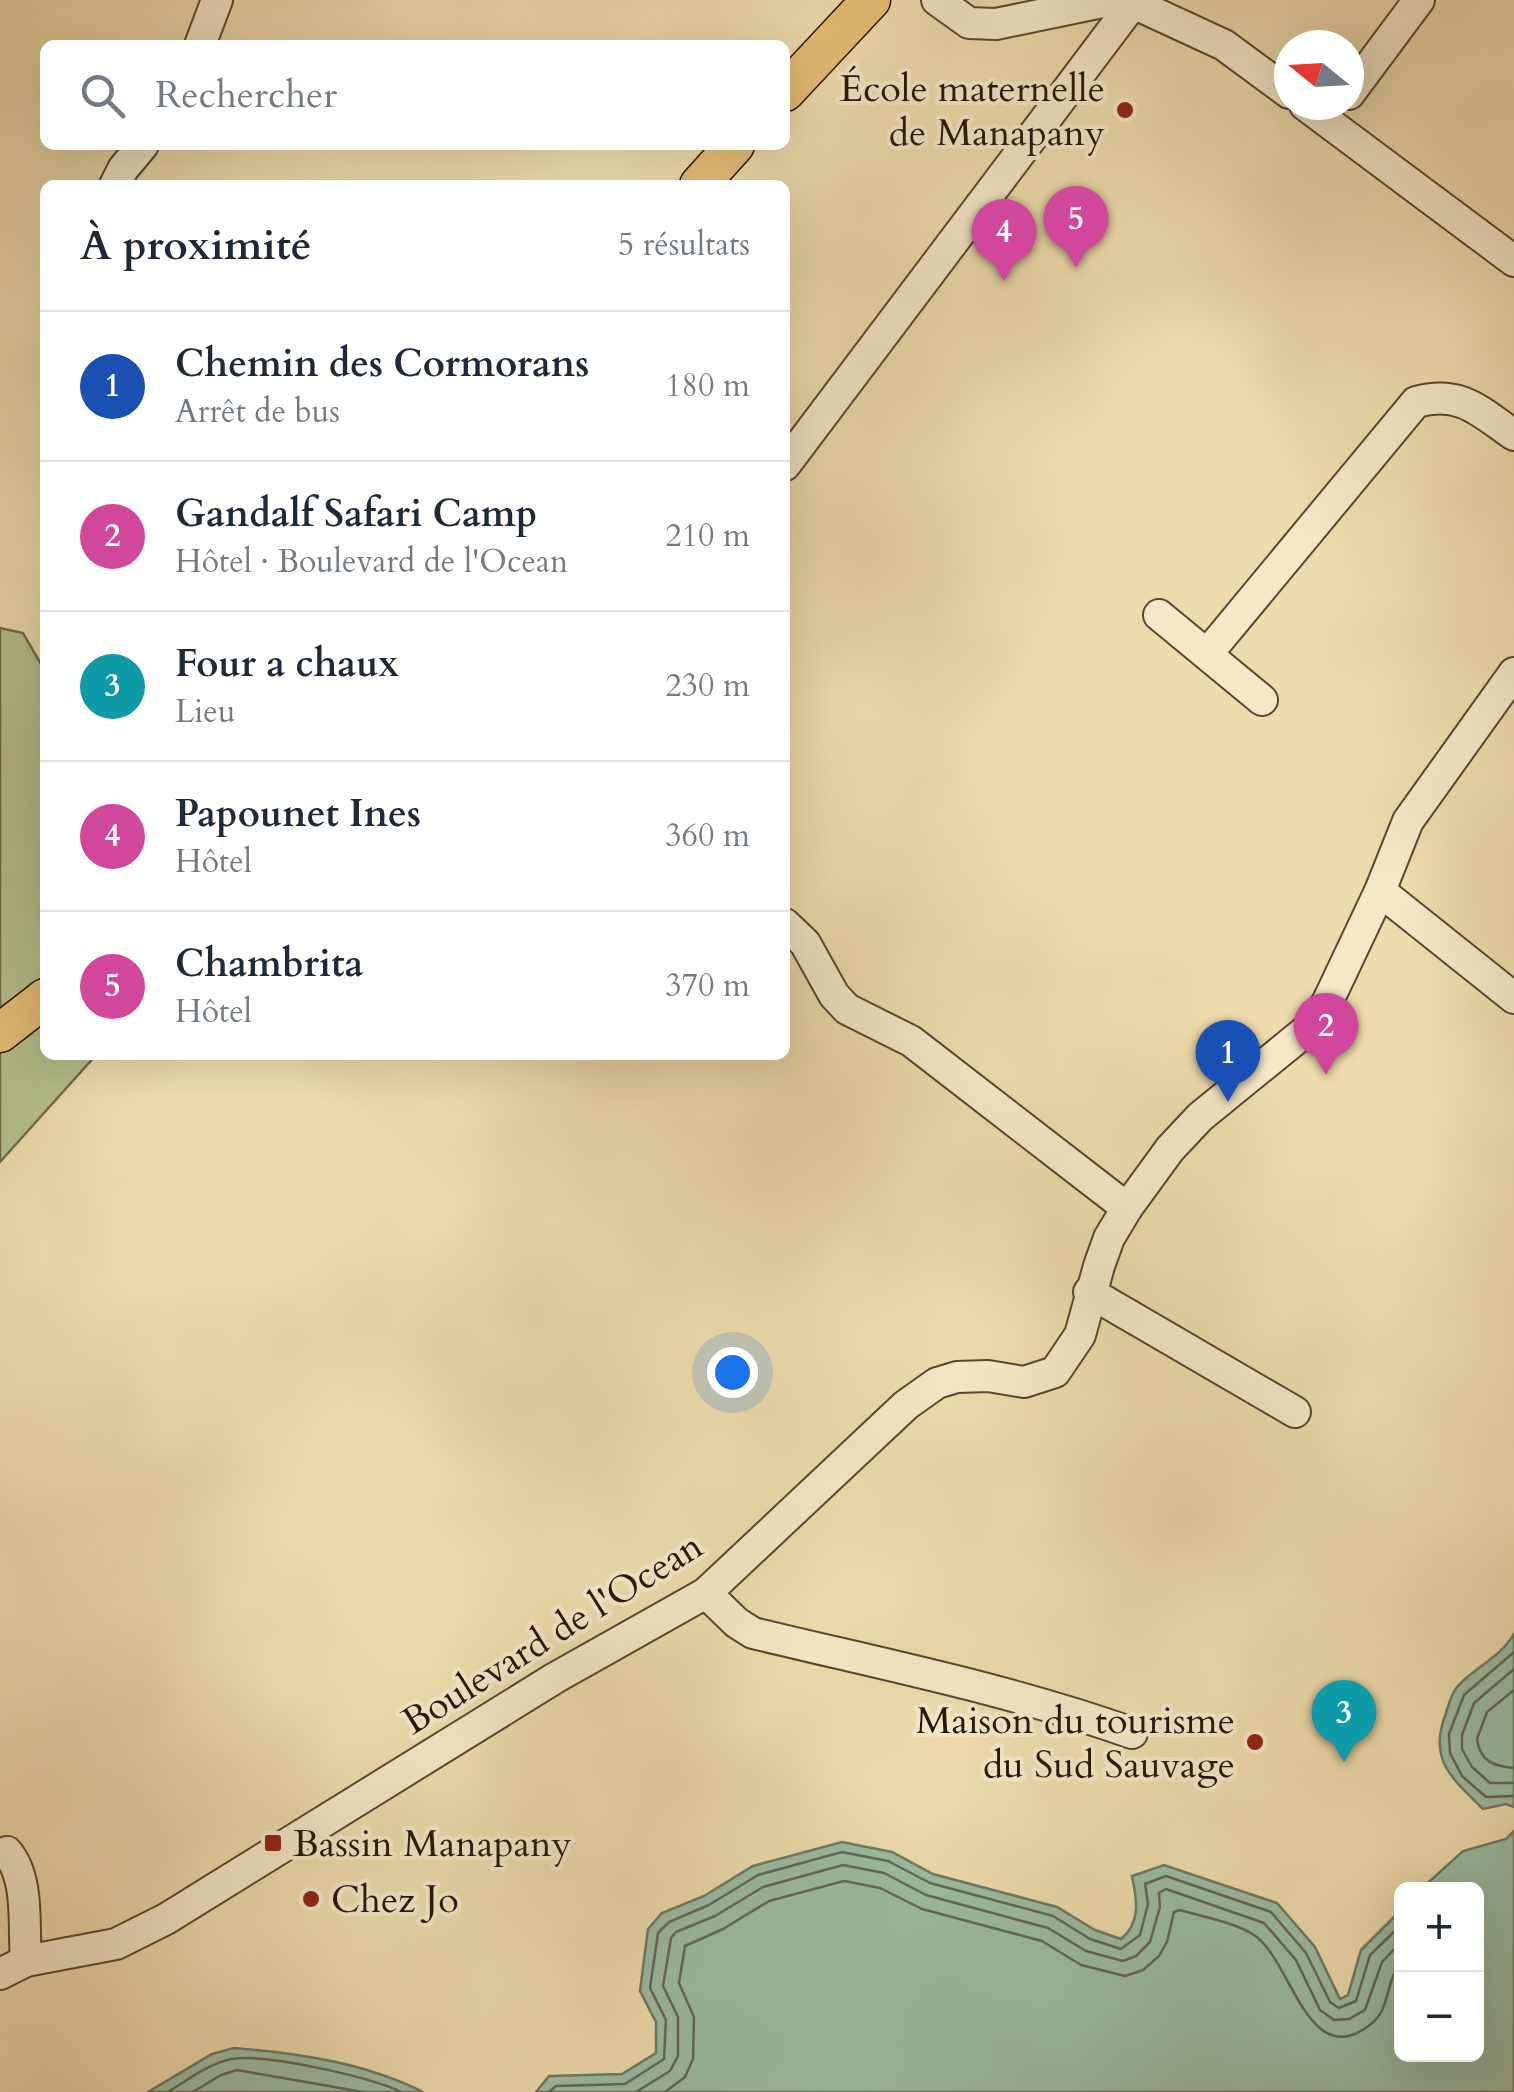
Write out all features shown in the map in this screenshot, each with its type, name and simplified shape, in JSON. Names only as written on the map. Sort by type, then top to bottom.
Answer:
[{"type":"main road","points":[[790,87],[870,0]]},
{"type":"main road","points":[[704,180],[731,150]]},
{"type":"main road","points":[[0,1033],[40,1002]]},
{"type":"street","points":[[202,40],[217,0]]},
{"type":"street","points":[[938,0],[970,23],[996,24],[1120,1],[1224,45],[1274,82]]},
{"type":"street","points":[[1364,74],[1419,0]]},
{"type":"street","points":[[790,458],[1120,1]]},
{"type":"street","points":[[1335,120],[1514,262]]},
{"type":"street","points":[[118,180],[139,150]]},
{"type":"street","points":[[1208,653],[1416,402],[1439,396],[1456,399],[1514,435]]},
{"type":"street","points":[[1159,615],[1262,700]]},
{"type":"street","name":"Boulevard de l'Ocean","points":[[13,1968],[116,1944],[166,1919],[555,1678],[706,1592],[906,1405],[938,1383],[958,1377],[988,1376],[1024,1382],[1055,1372],[1080,1336],[1089,1292],[1109,1238],[1127,1208],[1170,1149],[1200,1117],[1306,1030],[1327,1003],[1408,821],[1514,672]]},
{"type":"street","points":[[1380,891],[1514,998]]},
{"type":"street","points":[[790,929],[805,943],[834,995],[847,1008],[911,1041],[1127,1208]]},
{"type":"street","points":[[1089,1292],[1294,1412]]},
{"type":"street","points":[[706,1592],[737,1623],[753,1632],[932,1672],[1048,1704],[1132,1733]]},
{"type":"street","points":[[0,1854],[7,1852],[16,1863],[22,1892],[13,1968]]},
{"type":"shaded area","points":[[0,628],[23,633],[40,662],[40,1060],[92,1060],[0,1162]]},
{"type":"water","points":[[1514,1634],[1514,1807],[1506,1804],[1483,1809],[1447,1768],[1442,1758],[1441,1732],[1457,1687],[1502,1650]]},
{"type":"water","points":[[1514,1831],[1514,2092],[536,2092],[549,2076],[622,2074],[656,2053],[656,2022],[640,1991],[648,1929],[662,1913],[704,1896],[753,1866],[842,1842],[892,1852],[933,1874],[1057,1907],[1095,1930],[1121,1939],[1135,1918],[1132,1876],[1164,1865],[1277,1903],[1315,1947],[1340,1999],[1348,1995],[1361,1950],[1394,1917],[1394,2062],[1484,2062],[1484,1882],[1429,1882],[1463,1851],[1506,1839]]},
{"type":"water","points":[[234,2048],[331,2061],[423,2092],[148,2092],[212,2054]]},
{"type":"place","name":"École maternelle de Manapany","points":[[1125,110]]},
{"type":"place","name":"Chambrita","points":[[1076,268]]},
{"type":"place","name":"Papounet Ines","points":[[1004,281]]},
{"type":"place","name":"Gandalf Safari Camp","points":[[1326,1075]]},
{"type":"place","name":"Chemin des Cormorans","points":[[1228,1102]]},
{"type":"place","name":"Maison du tourisme du Sud Sauvage","points":[[1255,1742]]},
{"type":"place","name":"Four a chaux","points":[[1344,1762]]},
{"type":"place","name":"Bassin Manapany","points":[[273,1843]]},
{"type":"place","name":"Chez Jo","points":[[311,1899]]}]
